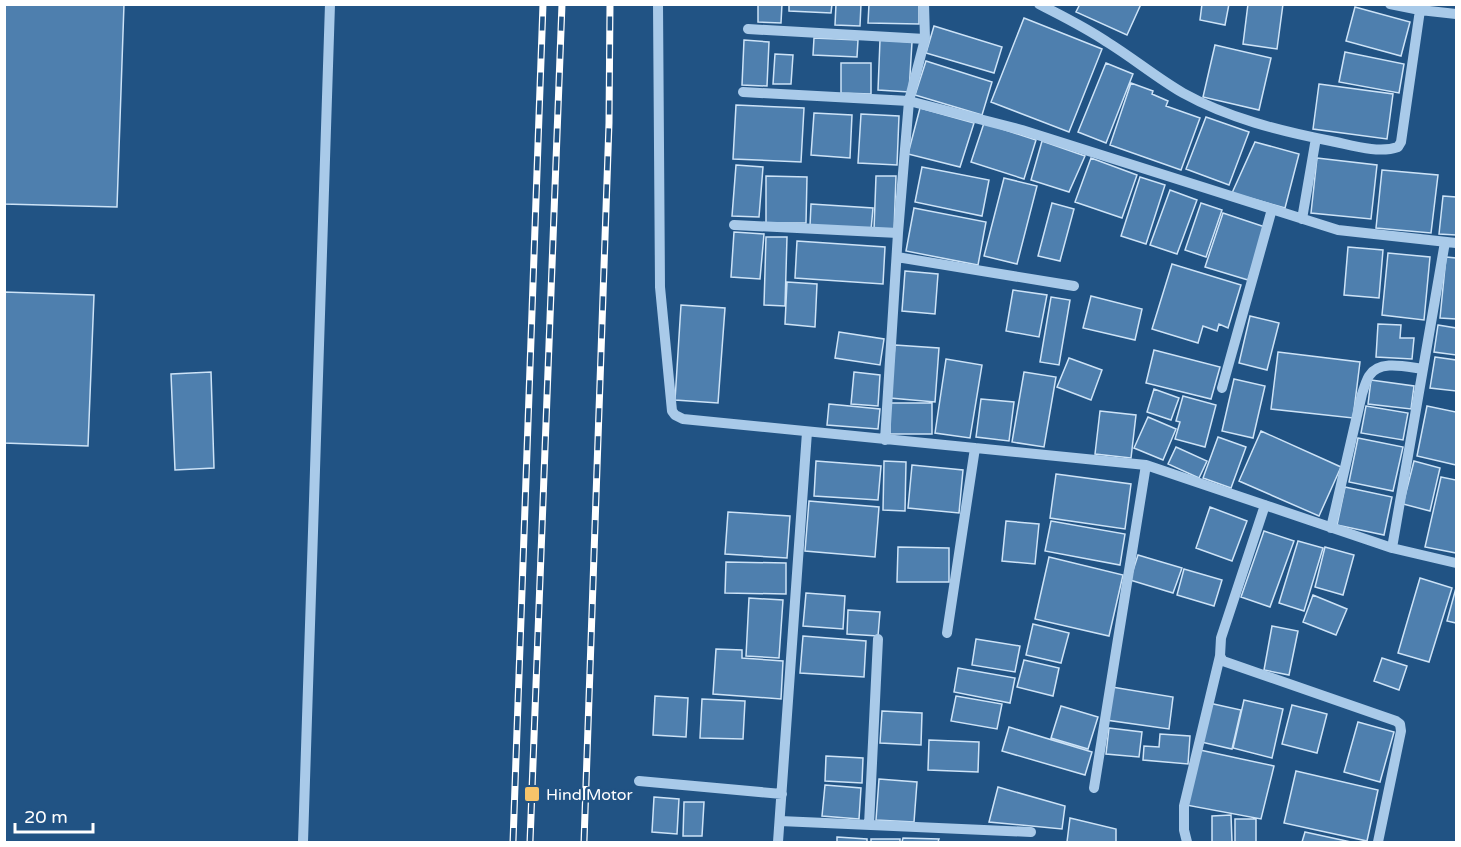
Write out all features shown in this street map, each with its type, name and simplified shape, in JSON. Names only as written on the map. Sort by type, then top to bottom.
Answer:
[{"type":"street","points":[[303,843],[330,4]]},
{"type":"street","points":[[658,4],[660,287],[672,411],[675,415],[683,419],[1146,465],[1392,548],[1456,563]]},
{"type":"street","points":[[885,440],[909,101],[925,39],[924,4]]},
{"type":"street","points":[[1039,4],[1085,28],[1182,92],[1210,106],[1258,123],[1316,138],[1382,149],[1398,147],[1404,129],[1420,10]]},
{"type":"street","points":[[1390,4],[1456,14]]},
{"type":"street","points":[[748,29],[925,39]]},
{"type":"street","points":[[743,92],[909,101],[1022,130],[1338,230],[1451,243],[1423,369],[1392,548]]},
{"type":"street","points":[[1302,219],[1316,138]]},
{"type":"street","points":[[1222,388],[1272,209]]},
{"type":"street","points":[[734,225],[898,232]]},
{"type":"street","points":[[897,257],[1074,286]]},
{"type":"street","points":[[1331,528],[1362,394],[1370,375],[1376,368],[1391,365],[1423,369]]},
{"type":"street","points":[[778,843],[807,432]]},
{"type":"street","points":[[947,633],[975,448]]},
{"type":"street","points":[[1094,789],[1146,465]]},
{"type":"street","points":[[1187,843],[1184,830],[1184,806],[1220,656],[1221,638],[1265,505]]},
{"type":"street","points":[[869,825],[878,639]]},
{"type":"street","points":[[1220,656],[1223,661],[1396,720],[1400,724],[1401,731],[1378,843]]},
{"type":"street","points":[[639,781],[782,794]]},
{"type":"street","points":[[780,821],[1031,832]]},
{"type":"building","points":[[4,4],[124,4],[117,207],[4,204]]},
{"type":"building","points":[[758,4],[782,4],[781,23],[758,22]]},
{"type":"building","points":[[789,4],[832,4],[831,13],[789,11]]},
{"type":"building","points":[[836,4],[861,4],[860,26],[835,25]]},
{"type":"building","points":[[869,4],[919,4],[919,24],[868,23]]},
{"type":"building","points":[[1080,4],[1141,4],[1127,35],[1076,12]]},
{"type":"building","points":[[1202,4],[1229,4],[1225,25],[1200,20]]},
{"type":"building","points":[[1248,4],[1283,4],[1277,49],[1243,44]]},
{"type":"building","points":[[1355,7],[1410,22],[1401,56],[1346,41]]},
{"type":"building","points":[[1024,18],[1102,49],[1069,132],[991,102]]},
{"type":"building","points":[[934,26],[1002,47],[994,73],[926,53]]},
{"type":"building","points":[[814,38],[858,40],[857,57],[813,55]]},
{"type":"building","points":[[744,40],[769,42],[767,86],[742,85]]},
{"type":"building","points":[[880,40],[912,42],[909,92],[878,90]]},
{"type":"building","points":[[1215,45],[1271,58],[1259,110],[1203,97]]},
{"type":"building","points":[[1345,52],[1404,64],[1399,93],[1339,82]]},
{"type":"building","points":[[775,54],[793,55],[791,84],[773,84]]},
{"type":"building","points":[[926,61],[992,82],[982,115],[915,95]]},
{"type":"building","points":[[841,63],[871,63],[871,94],[841,93]]},
{"type":"building","points":[[1106,63],[1133,74],[1106,143],[1078,132]]},
{"type":"building","points":[[1131,83],[1153,91],[1152,94],[1168,101],[1166,106],[1200,118],[1181,170],[1110,145]]},
{"type":"building","points":[[1319,84],[1393,94],[1387,139],[1313,129]]},
{"type":"building","points":[[736,105],[804,108],[801,162],[733,159]]},
{"type":"building","points":[[920,108],[974,123],[960,167],[908,154]]},
{"type":"building","points":[[814,113],[852,115],[850,158],[811,155]]},
{"type":"building","points":[[861,114],[899,116],[897,165],[858,163]]},
{"type":"building","points":[[1206,117],[1249,132],[1229,185],[1186,169]]},
{"type":"building","points":[[984,123],[1036,140],[1024,179],[971,162]]},
{"type":"building","points":[[1042,141],[1085,156],[1069,192],[1031,180]]},
{"type":"building","points":[[1255,142],[1299,154],[1285,208],[1232,193]]},
{"type":"building","points":[[1091,158],[1137,175],[1122,218],[1075,202]]},
{"type":"building","points":[[1317,158],[1377,165],[1371,219],[1311,213]]},
{"type":"building","points":[[736,165],[763,167],[759,217],[732,216]]},
{"type":"building","points":[[922,167],[989,180],[982,216],[915,202]]},
{"type":"building","points":[[1382,170],[1438,175],[1431,233],[1376,228]]},
{"type":"building","points":[[766,176],[807,177],[806,223],[766,223]]},
{"type":"building","points":[[876,176],[896,176],[894,231],[874,230]]},
{"type":"building","points":[[1140,177],[1165,185],[1146,244],[1121,236]]},
{"type":"building","points":[[1004,178],[1037,186],[1017,264],[984,256]]},
{"type":"building","points":[[1170,190],[1197,200],[1177,254],[1150,245]]},
{"type":"building","points":[[1443,196],[1456,197],[1456,235],[1439,234]]},
{"type":"building","points":[[1052,203],[1074,209],[1060,261],[1038,256]]},
{"type":"building","points":[[1201,203],[1222,210],[1206,257],[1185,250]]},
{"type":"building","points":[[811,204],[873,208],[871,230],[810,226]]},
{"type":"building","points":[[914,208],[986,222],[978,265],[906,251]]},
{"type":"building","points":[[1223,213],[1265,227],[1248,280],[1205,267]]},
{"type":"building","points":[[734,232],[764,234],[760,279],[731,277]]},
{"type":"building","points":[[766,237],[787,237],[785,306],[764,305]]},
{"type":"building","points":[[797,241],[885,247],[883,284],[795,278]]},
{"type":"building","points":[[1348,247],[1383,250],[1379,298],[1344,295]]},
{"type":"building","points":[[1388,253],[1430,257],[1424,320],[1382,315]]},
{"type":"building","points":[[1446,257],[1456,258],[1456,319],[1440,318]]},
{"type":"building","points":[[1172,264],[1241,285],[1228,328],[1219,324],[1217,331],[1203,326],[1198,343],[1152,329]]},
{"type":"building","points":[[905,271],[938,274],[935,314],[902,311]]},
{"type":"building","points":[[787,282],[817,284],[815,327],[785,324]]},
{"type":"building","points":[[1013,290],[1047,295],[1039,337],[1006,331]]},
{"type":"building","points":[[4,292],[94,295],[88,446],[4,443]]},
{"type":"building","points":[[1091,296],[1142,309],[1135,340],[1083,328]]},
{"type":"building","points":[[1051,297],[1070,300],[1059,365],[1040,362]]},
{"type":"building","points":[[681,305],[725,308],[718,403],[675,400]]},
{"type":"building","points":[[1250,316],[1279,323],[1267,370],[1239,363]]},
{"type":"building","points":[[1378,324],[1401,325],[1400,338],[1414,338],[1412,359],[1376,357]]},
{"type":"building","points":[[1438,325],[1456,328],[1456,355],[1434,352]]},
{"type":"building","points":[[839,332],[884,339],[880,365],[835,358]]},
{"type":"building","points":[[895,345],[939,348],[935,402],[890,398]]},
{"type":"building","points":[[1154,350],[1220,367],[1211,399],[1146,383]]},
{"type":"building","points":[[1278,352],[1360,362],[1353,418],[1271,409]]},
{"type":"building","points":[[1435,357],[1456,360],[1456,391],[1430,388]]},
{"type":"building","points":[[1069,358],[1102,370],[1091,400],[1057,387]]},
{"type":"building","points":[[946,359],[982,365],[970,438],[935,433]]},
{"type":"building","points":[[211,372],[214,468],[175,470],[171,374]]},
{"type":"building","points":[[854,372],[880,375],[878,406],[851,404]]},
{"type":"building","points":[[1024,372],[1056,377],[1044,447],[1012,442]]},
{"type":"building","points":[[1234,379],[1265,386],[1253,438],[1222,431]]},
{"type":"building","points":[[1371,380],[1414,386],[1411,409],[1368,404]]},
{"type":"building","points":[[1154,389],[1179,398],[1171,420],[1147,412]]},
{"type":"building","points":[[1183,396],[1216,405],[1205,447],[1175,439],[1180,422],[1176,421]]},
{"type":"building","points":[[981,399],[1014,402],[1009,441],[976,437]]},
{"type":"building","points":[[890,403],[932,403],[932,434],[890,434]]},
{"type":"building","points":[[829,404],[880,409],[878,429],[827,425]]},
{"type":"building","points":[[1366,406],[1408,413],[1403,440],[1361,433]]},
{"type":"building","points":[[1427,406],[1456,412],[1456,465],[1417,456]]},
{"type":"building","points":[[1100,411],[1136,415],[1131,458],[1095,454]]},
{"type":"building","points":[[1148,417],[1176,429],[1163,460],[1134,448]]},
{"type":"building","points":[[1261,431],[1341,467],[1319,516],[1239,481]]},
{"type":"building","points":[[1218,437],[1246,447],[1231,488],[1203,478]]},
{"type":"building","points":[[1358,438],[1403,447],[1393,491],[1349,482]]},
{"type":"building","points":[[1176,447],[1207,461],[1199,478],[1168,464]]},
{"type":"building","points":[[816,461],[881,466],[878,500],[814,496]]},
{"type":"building","points":[[884,461],[906,462],[905,511],[883,510]]},
{"type":"building","points":[[1414,461],[1440,468],[1430,511],[1403,504]]},
{"type":"building","points":[[912,465],[963,470],[959,513],[908,508]]},
{"type":"building","points":[[1056,474],[1131,484],[1125,529],[1050,518]]},
{"type":"building","points":[[1441,477],[1456,480],[1456,553],[1425,547]]},
{"type":"building","points":[[1345,487],[1392,497],[1384,535],[1337,525]]},
{"type":"building","points":[[809,501],[879,507],[875,557],[805,551]]},
{"type":"building","points":[[1210,507],[1247,521],[1232,561],[1196,548]]},
{"type":"building","points":[[728,512],[790,516],[787,558],[725,554]]},
{"type":"building","points":[[1006,521],[1039,524],[1035,564],[1002,561]]},
{"type":"building","points":[[1051,521],[1125,534],[1120,565],[1045,551]]},
{"type":"building","points":[[1264,531],[1294,541],[1270,607],[1241,597]]},
{"type":"building","points":[[1298,541],[1323,548],[1304,611],[1279,603]]},
{"type":"building","points":[[898,547],[949,548],[949,582],[897,582]]},
{"type":"building","points":[[1325,547],[1354,555],[1343,595],[1315,587]]},
{"type":"building","points":[[1138,555],[1182,568],[1173,593],[1130,580]]},
{"type":"building","points":[[1049,557],[1123,575],[1109,636],[1035,619]]},
{"type":"building","points":[[726,562],[786,563],[786,594],[725,593]]},
{"type":"building","points":[[1184,569],[1222,580],[1214,606],[1177,595]]},
{"type":"building","points":[[1420,578],[1452,588],[1429,662],[1398,653]]},
{"type":"building","points":[[1456,588],[1456,623],[1447,621]]},
{"type":"building","points":[[806,593],[845,596],[843,629],[803,626]]},
{"type":"building","points":[[1313,595],[1347,609],[1336,635],[1303,622]]},
{"type":"building","points":[[749,598],[783,600],[779,658],[746,656]]},
{"type":"building","points":[[848,610],[880,612],[878,636],[847,634]]},
{"type":"building","points":[[1033,624],[1069,633],[1061,663],[1026,655]]},
{"type":"building","points":[[1272,626],[1298,631],[1289,675],[1264,670]]},
{"type":"building","points":[[803,636],[866,641],[864,677],[800,673]]},
{"type":"building","points":[[976,639],[1020,646],[1015,672],[972,665]]},
{"type":"building","points":[[716,649],[742,650],[742,658],[783,661],[781,699],[713,694]]},
{"type":"building","points":[[1382,658],[1407,666],[1399,690],[1374,681]]},
{"type":"building","points":[[1024,660],[1059,668],[1053,696],[1017,687]]},
{"type":"building","points":[[958,668],[1015,678],[1010,703],[954,692]]},
{"type":"building","points":[[1112,687],[1173,697],[1169,729],[1106,720]]},
{"type":"building","points":[[655,696],[688,698],[686,737],[653,735]]},
{"type":"building","points":[[956,696],[1002,704],[997,729],[951,721]]},
{"type":"building","points":[[702,699],[745,701],[743,739],[700,738]]},
{"type":"building","points":[[1244,700],[1283,709],[1272,758],[1233,748]]},
{"type":"building","points":[[1209,703],[1241,710],[1232,749],[1201,742]]},
{"type":"building","points":[[1292,705],[1327,714],[1317,753],[1282,744]]},
{"type":"building","points":[[1061,706],[1098,717],[1088,749],[1051,738]]},
{"type":"building","points":[[882,711],[922,713],[921,745],[880,743]]},
{"type":"building","points":[[1358,722],[1394,732],[1380,782],[1344,772]]},
{"type":"building","points":[[1009,727],[1092,752],[1085,775],[1002,751]]},
{"type":"building","points":[[1109,728],[1142,732],[1139,757],[1106,754]]},
{"type":"building","points":[[1160,734],[1190,736],[1188,764],[1143,760],[1144,746],[1159,747]]},
{"type":"building","points":[[929,740],[979,742],[978,772],[928,770]]},
{"type":"building","points":[[1200,750],[1274,766],[1261,819],[1186,805]]},
{"type":"building","points":[[826,756],[863,758],[862,783],[825,781]]},
{"type":"building","points":[[1296,771],[1378,790],[1367,841],[1284,823]]},
{"type":"building","points":[[879,779],[917,782],[914,822],[876,820]]},
{"type":"building","points":[[825,785],[861,788],[859,819],[822,816]]},
{"type":"building","points":[[998,787],[1065,806],[1062,829],[989,822]]},
{"type":"building","points":[[654,797],[679,799],[677,834],[652,832]]},
{"type":"building","points":[[684,802],[704,802],[702,836],[683,836]]},
{"type":"building","points":[[1231,815],[1232,842],[1212,842],[1212,816]]},
{"type":"building","points":[[1070,818],[1116,829],[1116,842],[1067,842]]},
{"type":"building","points":[[1235,819],[1256,819],[1256,842],[1235,842]]},
{"type":"building","points":[[1305,832],[1351,842],[1302,842]]},
{"type":"building","points":[[837,837],[867,839],[867,842],[837,842]]},
{"type":"building","points":[[903,838],[939,839],[938,842],[902,842]]},
{"type":"building","points":[[871,839],[900,839],[900,842],[871,842]]},
{"type":"railway","points":[[513,842],[543,4]]},
{"type":"railway","points":[[530,842],[562,4]]},
{"type":"railway","points":[[584,842],[609,123],[610,4]]},
{"type":"place","name":"Hind Motor","points":[[532,794]]}]
